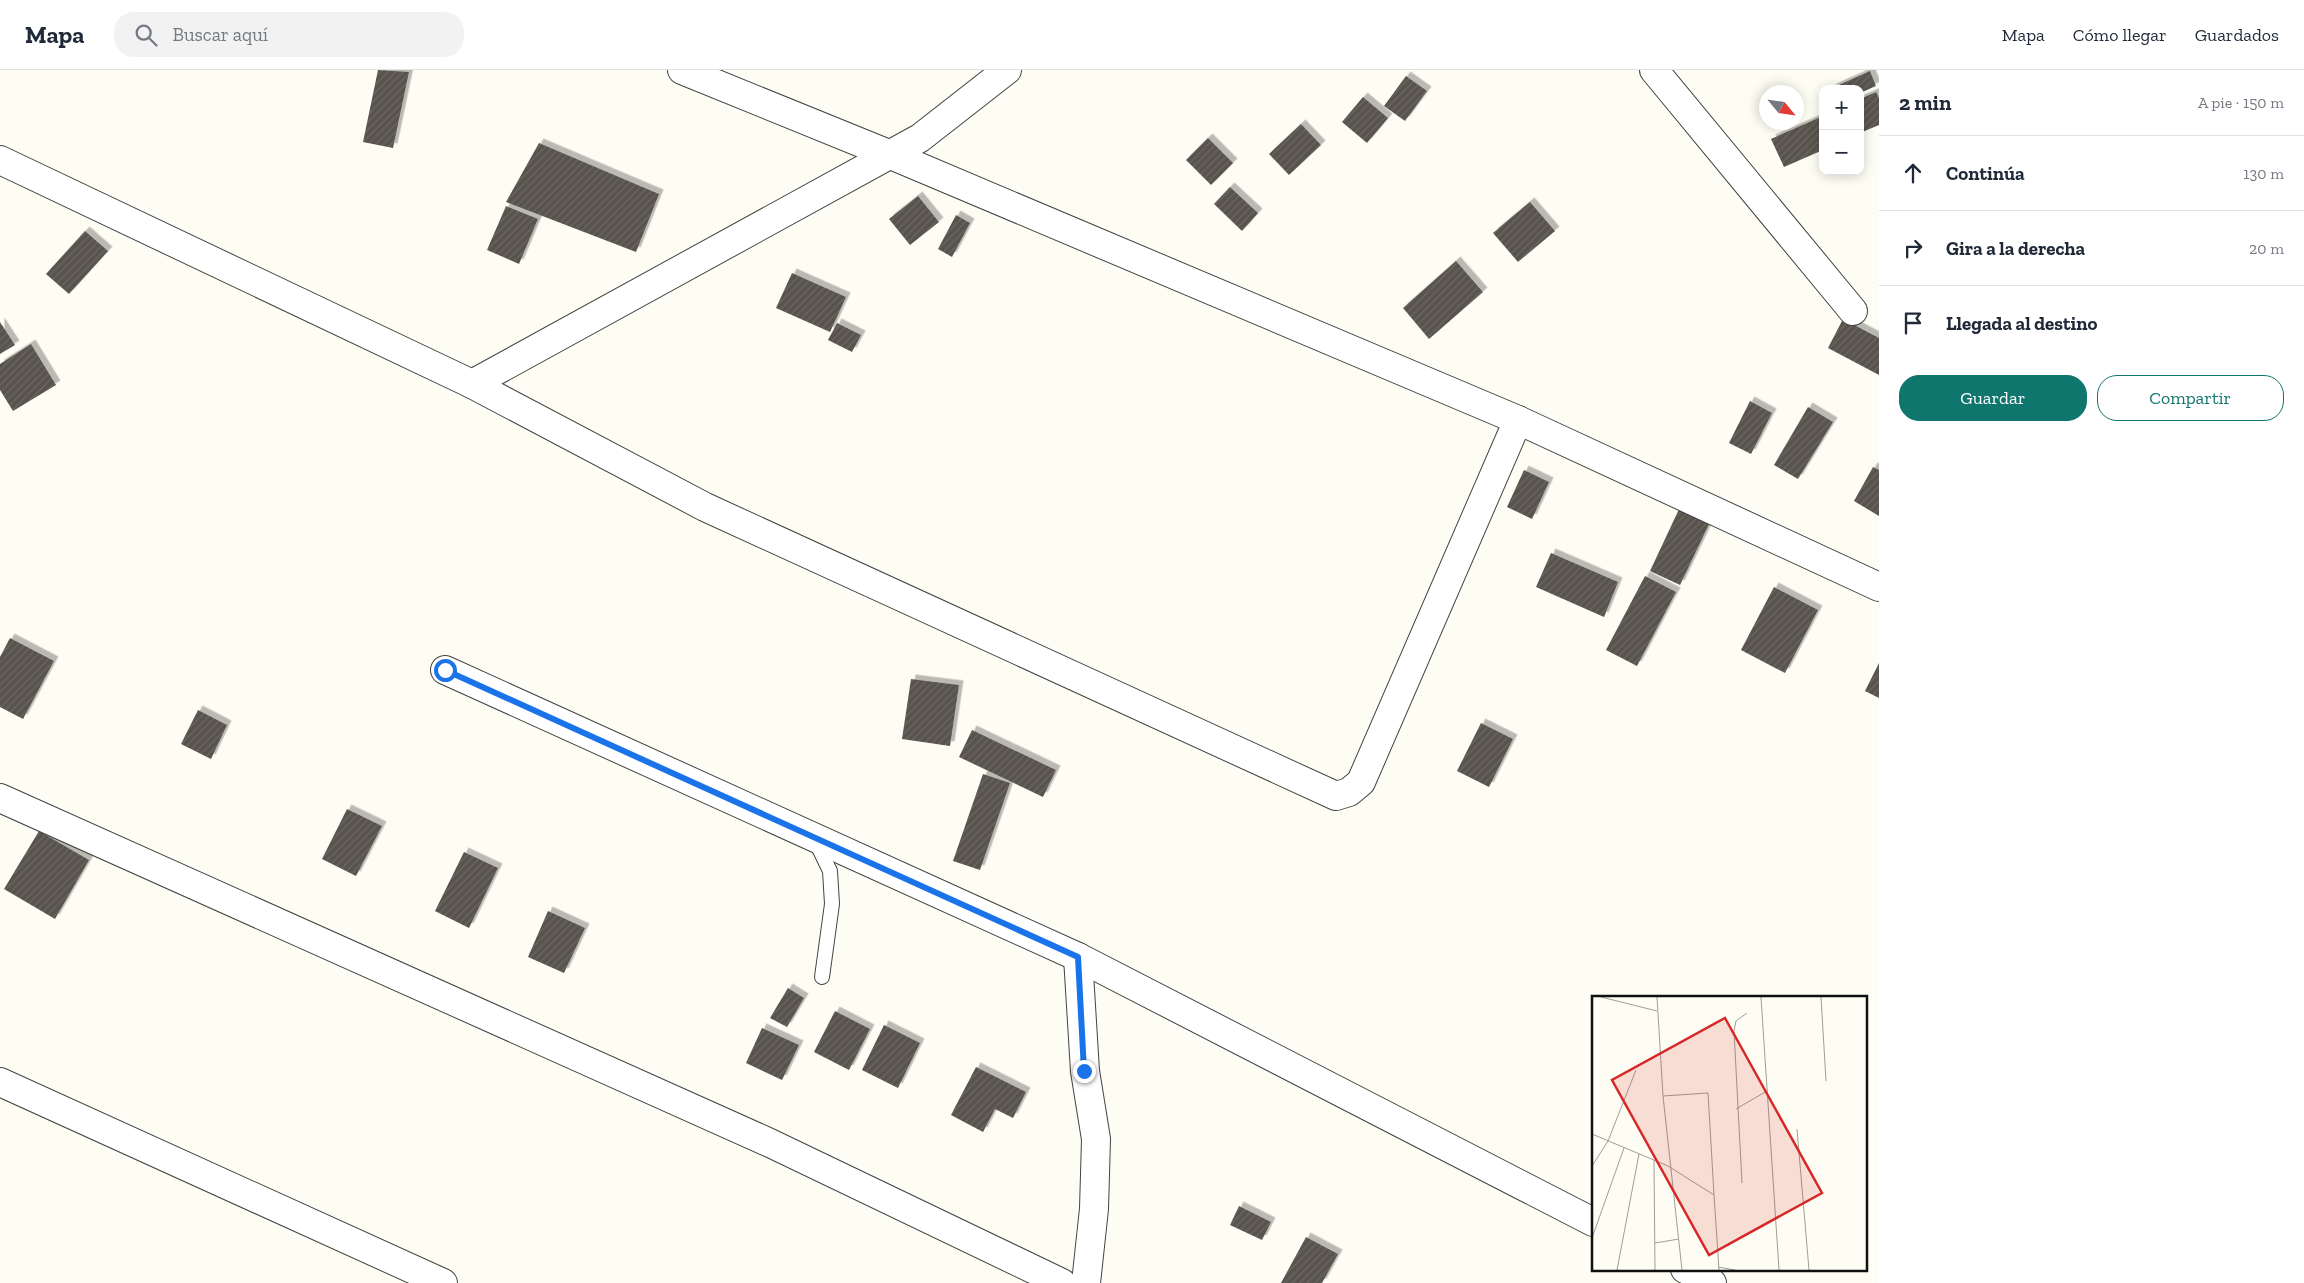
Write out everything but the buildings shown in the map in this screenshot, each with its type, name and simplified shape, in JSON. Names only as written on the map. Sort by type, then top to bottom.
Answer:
[{"type":"street","points":[[682,70],[891,155],[1518,420],[1879,587]]},
{"type":"street","points":[[472,384],[920,138],[1007,70]]},
{"type":"street","points":[[1654,70],[1853,310]]},
{"type":"street","points":[[0,160],[472,384],[705,507],[1336,796],[1350,792],[1361,782],[1518,420]]},
{"type":"street","points":[[445,670],[1078,957],[1592,1221]]},
{"type":"street","points":[[0,798],[770,1143],[1062,1283]]},
{"type":"street","points":[[1078,957],[1084,1071],[1096,1139],[1094,1209],[1086,1283]]},
{"type":"street","points":[[0,1082],[443,1283]]},
{"type":"street","points":[[1687,1270],[1712,1283]]},
{"type":"lane","points":[[814,838],[830,871],[832,904],[822,977]]},
{"type":"route","points":[[445,670],[1078,957],[1084,1071]]}]
